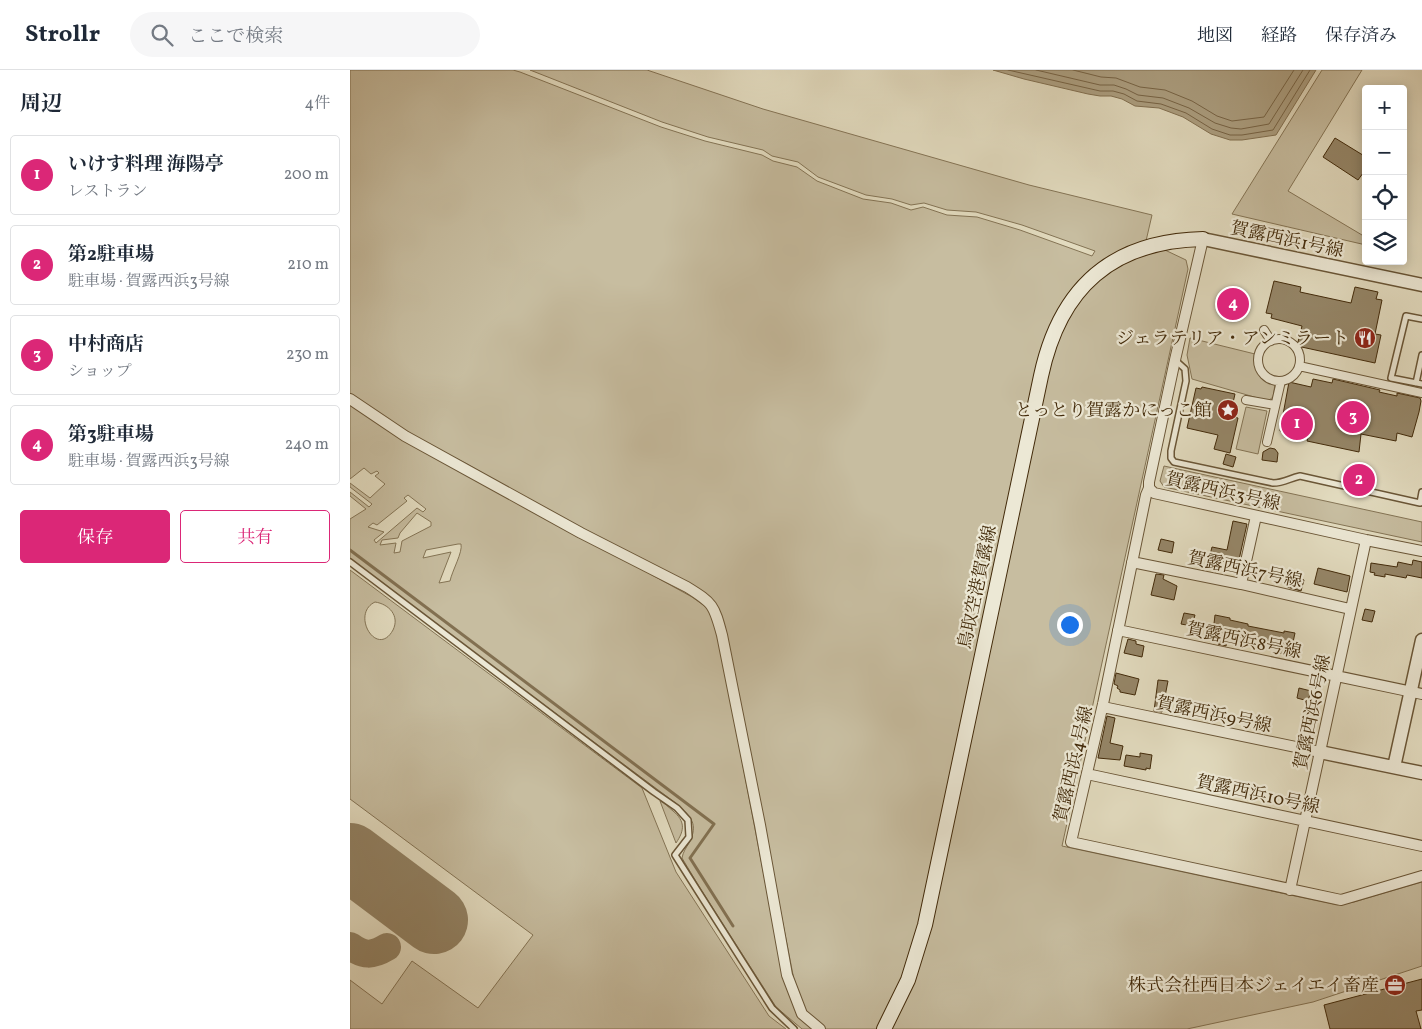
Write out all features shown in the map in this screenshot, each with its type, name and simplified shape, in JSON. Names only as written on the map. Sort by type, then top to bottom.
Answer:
[{"type":"main road","name":"鳥取空港賀露線","points":[[884,1029],[908,980],[925,925],[1041,376],[1057,323],[1072,299],[1093,277],[1117,260],[1156,244],[1203,239]]},
{"type":"street","name":"賀露西浜1号線","points":[[1203,239],[1422,286]]},
{"type":"street","name":"賀露西浜3号線","points":[[1203,239],[1148,482],[1149,488],[1154,492],[1256,516],[1422,551]]},
{"type":"street","points":[[1264,330],[1271,341]]},
{"type":"street","points":[[1282,340],[1288,342],[1298,352],[1299,366],[1291,377],[1281,381],[1271,380],[1265,376],[1258,365],[1263,346],[1271,341],[1282,340]]},
{"type":"street","points":[[1299,366],[1422,393]]},
{"type":"street","points":[[1267,442],[1281,381]]},
{"type":"street","points":[[350,398],[405,436],[581,533],[686,587],[703,597],[715,609],[735,701],[787,975],[802,1014],[820,1029]]},
{"type":"street","points":[[1246,400],[1275,405]]},
{"type":"street","name":"賀露西浜4号線","points":[[1149,488],[1072,842],[1341,900],[1422,876]]},
{"type":"street","points":[[1241,584],[1256,516]]},
{"type":"street","name":"賀露西浜6号線","points":[[1290,890],[1366,540]]},
{"type":"street","name":"賀露西浜7号線","points":[[1132,562],[1350,609]]},
{"type":"street","name":"賀露西浜8号線","points":[[1118,630],[1416,693]]},
{"type":"street","points":[[1394,767],[1416,693],[1422,640]]},
{"type":"street","name":"賀露西浜9号線","points":[[1102,707],[1320,752]]},
{"type":"street","points":[[1320,752],[1422,773]]},
{"type":"street","name":"賀露西浜10号線","points":[[1087,774],[1422,846]]},
{"type":"lane","points":[[1422,319],[1406,316],[1391,378],[1419,383],[1422,355]]},
{"type":"lane","points":[[1175,360],[1185,369],[1186,382],[1171,451],[1171,458],[1174,462],[1273,483],[1282,483],[1300,476],[1420,503],[1422,492]]},
{"type":"lane","points":[[350,562],[677,808],[688,820],[689,837],[675,855],[772,1008],[794,1029]]},
{"type":"shaded area","points":[[350,70],[513,70],[661,127],[705,141],[762,155],[773,161],[797,167],[817,181],[863,199],[891,203],[911,210],[923,207],[947,215],[977,217],[1092,256],[1095,251],[1022,225],[976,212],[947,210],[924,203],[911,205],[892,199],[866,195],[818,177],[798,162],[772,156],[763,150],[708,137],[662,122],[530,70],[647,70],[763,109],[1029,185],[1152,215],[1146,241],[1186,260],[1188,269],[1062,846],[1337,905],[1354,902],[1422,882],[1422,966],[1313,1002],[1187,1029],[826,1029],[806,1014],[796,990],[762,817],[717,608],[467,464],[402,431],[350,394]]},
{"type":"shaded area","points":[[1322,70],[1362,70],[1288,191],[1362,235],[1362,244],[1232,214]]},
{"type":"shaded area","points":[[1190,338],[1255,354],[1255,365],[1259,373],[1262,377],[1275,384],[1273,397],[1268,401],[1192,379],[1187,355]]},
{"type":"shaded area","points":[[350,404],[396,436],[462,470],[692,597],[710,610],[716,625],[783,975],[814,1029],[802,1029],[776,1007],[682,858],[693,831],[690,817],[677,804],[350,560],[350,519],[366,509],[350,496],[350,492],[369,507],[372,504],[350,487],[350,483],[370,498],[385,484],[375,476],[379,473],[377,471],[371,474],[364,468],[350,479]],"holes":[[[408,495],[426,509],[423,512],[417,508],[376,543],[374,540],[384,532],[368,527],[373,523],[377,525],[407,501],[404,498]],[[417,513],[431,522],[431,526],[402,541],[400,552],[394,553],[396,543],[380,545],[382,540],[398,538]],[[461,544],[450,581],[439,583],[451,552],[423,558],[426,550]]]},
{"type":"shaded area","points":[[1246,407],[1267,411],[1258,454],[1236,449]]},
{"type":"shaded area","points":[[1164,466],[1422,522],[1422,542],[1164,487],[1160,481]]},
{"type":"shaded area","points":[[350,570],[642,788],[676,872],[769,1016],[786,1029],[350,1029],[350,980],[382,1004],[412,961],[478,1008],[533,935],[350,799]],"holes":[[[375,602],[389,608],[395,620],[393,630],[387,638],[380,640],[374,637],[365,624],[368,608]]]},
{"type":"shaded area","points":[[660,801],[677,815],[682,822],[681,834],[676,843]]},
{"type":"water","points":[[993,70],[1316,70],[1276,135],[1230,140],[1211,134],[1183,117],[1159,108],[1135,106],[1111,96],[1088,94]]},
{"type":"building","points":[[1335,138],[1362,155],[1362,174],[1358,180],[1323,157]]},
{"type":"building","points":[[1274,281],[1301,287],[1300,292],[1351,303],[1355,287],[1378,292],[1376,299],[1382,300],[1375,334],[1381,335],[1375,363],[1297,346],[1302,326],[1271,318],[1272,314],[1266,313]]},
{"type":"building","points":[[1313,379],[1332,383],[1333,379],[1397,396],[1397,393],[1420,398],[1419,412],[1412,437],[1397,433],[1396,441],[1361,434],[1359,452],[1307,441],[1308,437],[1280,431],[1289,382],[1311,387]]},
{"type":"building","points":[[1202,387],[1235,394],[1230,416],[1238,418],[1230,453],[1214,449],[1218,435],[1187,428],[1196,388],[1201,389]]},
{"type":"building","points":[[1270,448],[1275,449],[1278,453],[1277,462],[1262,460],[1263,452]]},
{"type":"building","points":[[1226,454],[1236,457],[1233,467],[1223,464]]},
{"type":"building","points":[[1233,521],[1247,524],[1238,564],[1209,559],[1212,547],[1227,550]]},
{"type":"building","points":[[1161,539],[1174,542],[1172,553],[1158,550]]},
{"type":"building","points":[[1413,560],[1422,562],[1422,578],[1407,575],[1406,578],[1385,574],[1385,577],[1374,575],[1375,573],[1370,572],[1371,563],[1397,567],[1398,562],[1412,565]]},
{"type":"building","points":[[1318,568],[1350,576],[1347,592],[1314,584]]},
{"type":"building","points":[[1156,574],[1164,575],[1163,579],[1177,586],[1174,600],[1151,595]]},
{"type":"building","points":[[1290,576],[1304,580],[1301,591],[1287,587]]},
{"type":"building","points":[[1365,609],[1375,611],[1372,622],[1362,620]]},
{"type":"building","points":[[1184,613],[1195,615],[1192,626],[1181,624]]},
{"type":"building","points":[[1215,615],[1248,624],[1248,626],[1284,633],[1284,631],[1295,633],[1290,656],[1280,653],[1281,646],[1264,643],[1265,640],[1245,636],[1245,638],[1228,635],[1226,646],[1218,644],[1220,633],[1213,632]]},
{"type":"building","points":[[1128,639],[1144,646],[1142,657],[1124,653]]},
{"type":"building","points":[[1116,673],[1139,679],[1135,695],[1120,692],[1117,688],[1118,686],[1114,684]]},
{"type":"building","points":[[1158,680],[1168,681],[1162,712],[1154,711]]},
{"type":"building","points":[[1299,688],[1311,691],[1308,701],[1297,698]]},
{"type":"building","points":[[1107,716],[1115,718],[1110,743],[1123,746],[1120,760],[1098,758]]},
{"type":"building","points":[[1140,753],[1152,755],[1150,769],[1124,766],[1126,755],[1140,757]]},
{"type":"building","points":[[1422,979],[1422,1010],[1416,1011],[1421,1029],[1330,1029],[1324,1005]]},
{"type":"waterway","points":[[350,550],[714,824],[690,858],[733,926]]},
{"type":"taxiway","points":[[350,946],[368,954],[387,947]]},
{"type":"runway","points":[[350,857],[434,920]]},
{"type":"place","name":"第3駐車場","points":[[1233,304]]},
{"type":"place","name":"ジェラテリア・アンミラート","points":[[1365,338]]},
{"type":"place","name":"とっとり賀露かにっこ館","points":[[1228,410]]},
{"type":"place","name":"中村商店","points":[[1353,417]]},
{"type":"place","name":"いけす料理 海陽亭","points":[[1297,424]]},
{"type":"place","name":"第2駐車場","points":[[1359,480]]},
{"type":"place","name":"株式会社西日本ジェイエイ畜産","points":[[1395,985]]}]
